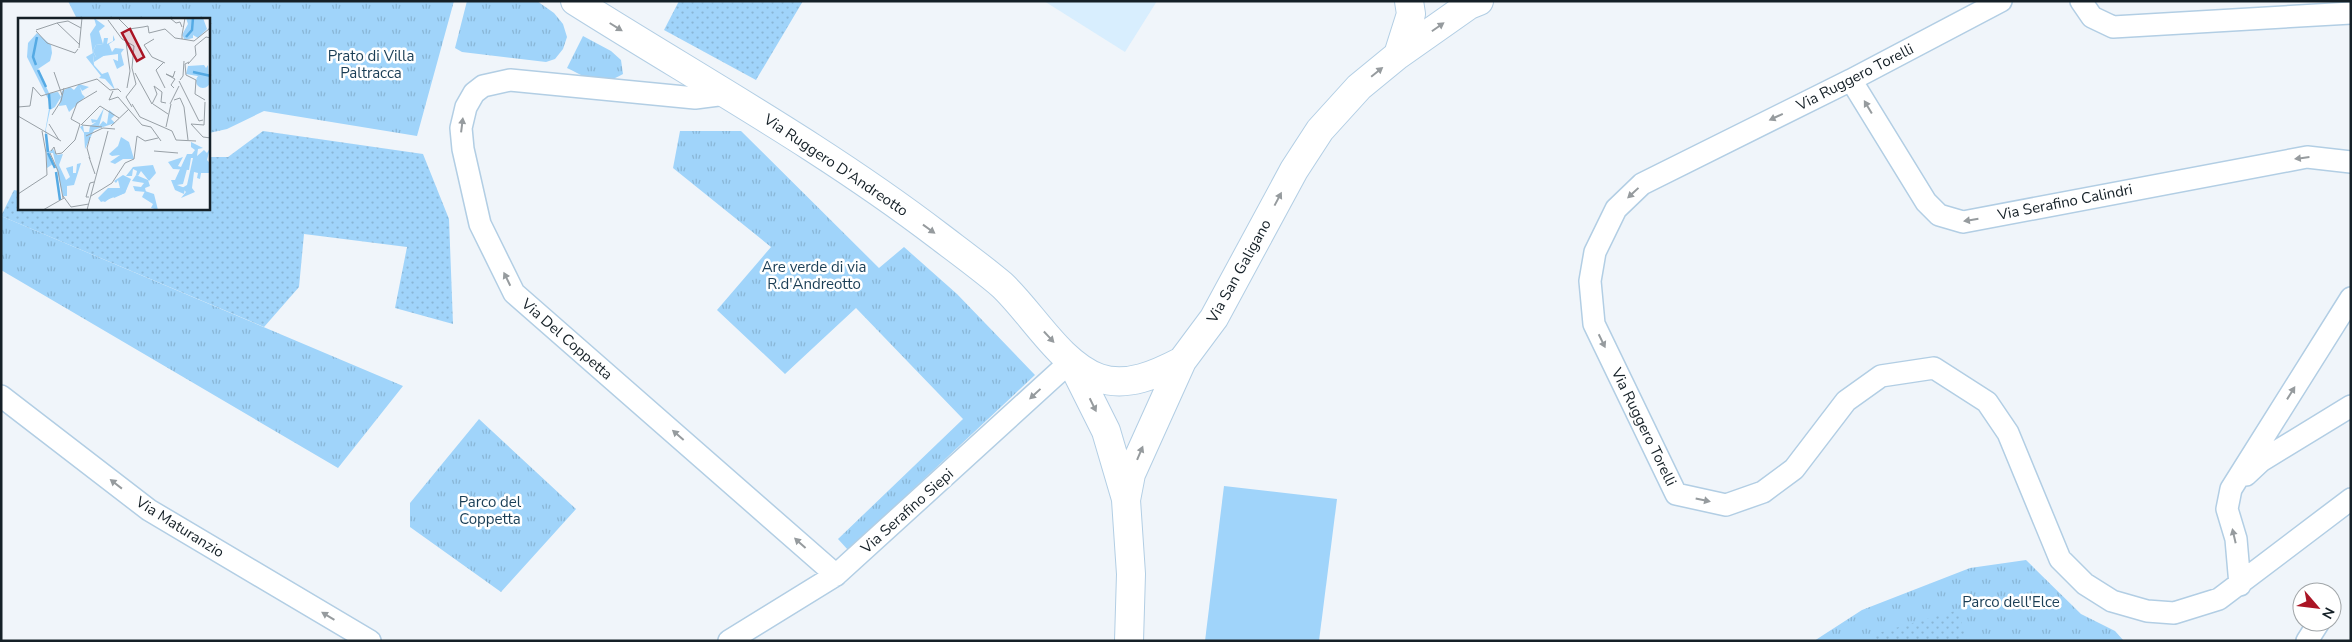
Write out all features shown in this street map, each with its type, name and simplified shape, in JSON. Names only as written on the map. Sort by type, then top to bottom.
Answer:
[{"type":"main road","points":[[1398,55],[1411,14],[1409,1]]},
{"type":"main road","name":"Via San Galigano","points":[[1129,641],[1131,574],[1126,500],[1131,474],[1182,361],[1214,318],[1294,170],[1320,130],[1358,87],[1398,55],[1469,5],[1479,1]]},
{"type":"main road","name":"Via Ruggero D'Andreotto","points":[[577,2],[805,143],[939,236],[1002,286],[1071,361],[1106,431],[1126,500]]},
{"type":"main road","name":"Via Ruggero D'Andreotto","points":[[1071,361],[1099,378],[1115,382],[1152,377],[1182,361]]},
{"type":"street","name":"Via Ruggero Torelli","points":[[2002,1],[1851,80],[1642,184],[1616,209],[1594,252],[1590,281],[1594,324],[1676,494],[1726,505],[1763,492],[1794,469],[1846,401],[1881,376],[1934,368],[1987,402],[2008,433],[2060,559],[2085,584],[2112,601],[2147,610],[2174,614],[2219,600],[2240,585]]},
{"type":"street","points":[[2082,1],[2092,17],[2113,27],[2351,13]]},
{"type":"street","name":"Via Del Coppetta","points":[[726,94],[694,98],[510,80],[483,86],[474,93],[466,107],[460,128],[463,150],[480,224],[514,293],[836,575]]},
{"type":"street","name":"Via Serafino Calindri","points":[[1851,80],[1926,202],[1939,215],[1964,222],[2307,157],[2351,162]]},
{"type":"street","points":[[2240,585],[2236,539],[2227,509],[2231,489],[2351,298]]},
{"type":"street","name":"Via Serafino Siepi","points":[[729,641],[836,575],[1071,361]]},
{"type":"street","name":"Via Maturanzio","points":[[1,396],[149,510],[370,641]]},
{"type":"street","points":[[2231,489],[2261,461],[2351,406]]},
{"type":"street","points":[[2240,585],[2351,499]]},
{"type":"shaded area","points":[[1044,1],[1157,1],[1125,52]]},
{"type":"green space","name":"Prato di Villa Paltracca","points":[[68,1],[454,1],[417,136],[264,111],[227,129],[210,133],[210,18],[76,18]]},
{"type":"green space","points":[[467,1],[537,1],[554,13],[563,24],[567,37],[563,49],[555,59],[546,62],[462,52],[455,48]]},
{"type":"green space","points":[[679,1],[803,1],[756,80],[664,30]]},
{"type":"green space","points":[[583,36],[611,51],[621,60],[623,74],[607,81],[601,81],[588,78],[567,68]]},
{"type":"green space","points":[[263,131],[423,154],[449,219],[453,324],[395,308],[407,247],[304,234],[299,287],[264,327],[1,216],[14,190],[18,191],[18,210],[210,210],[210,157],[228,157]]},
{"type":"green space","name":"Are verde di via R.d'Andreotto","points":[[680,131],[741,131],[879,268],[904,247],[957,294],[1035,375],[848,550],[838,539],[963,419],[856,308],[785,374],[717,310],[771,247],[673,168]]},
{"type":"green space","points":[[1,216],[403,386],[338,468],[1,270]]},
{"type":"green space","name":"Parco del Coppetta","points":[[479,419],[576,509],[501,592],[410,527],[410,503]]},
{"type":"green space","points":[[1224,486],[1337,499],[1319,641],[1205,641]]},
{"type":"green space","name":"Parco dell'Elce","points":[[2026,560],[2081,614],[2115,631],[2124,641],[1814,641],[1862,610],[1970,568]]},
{"type":"green space","points":[[1958,610],[1967,641],[1873,641],[1871,635]]}]
